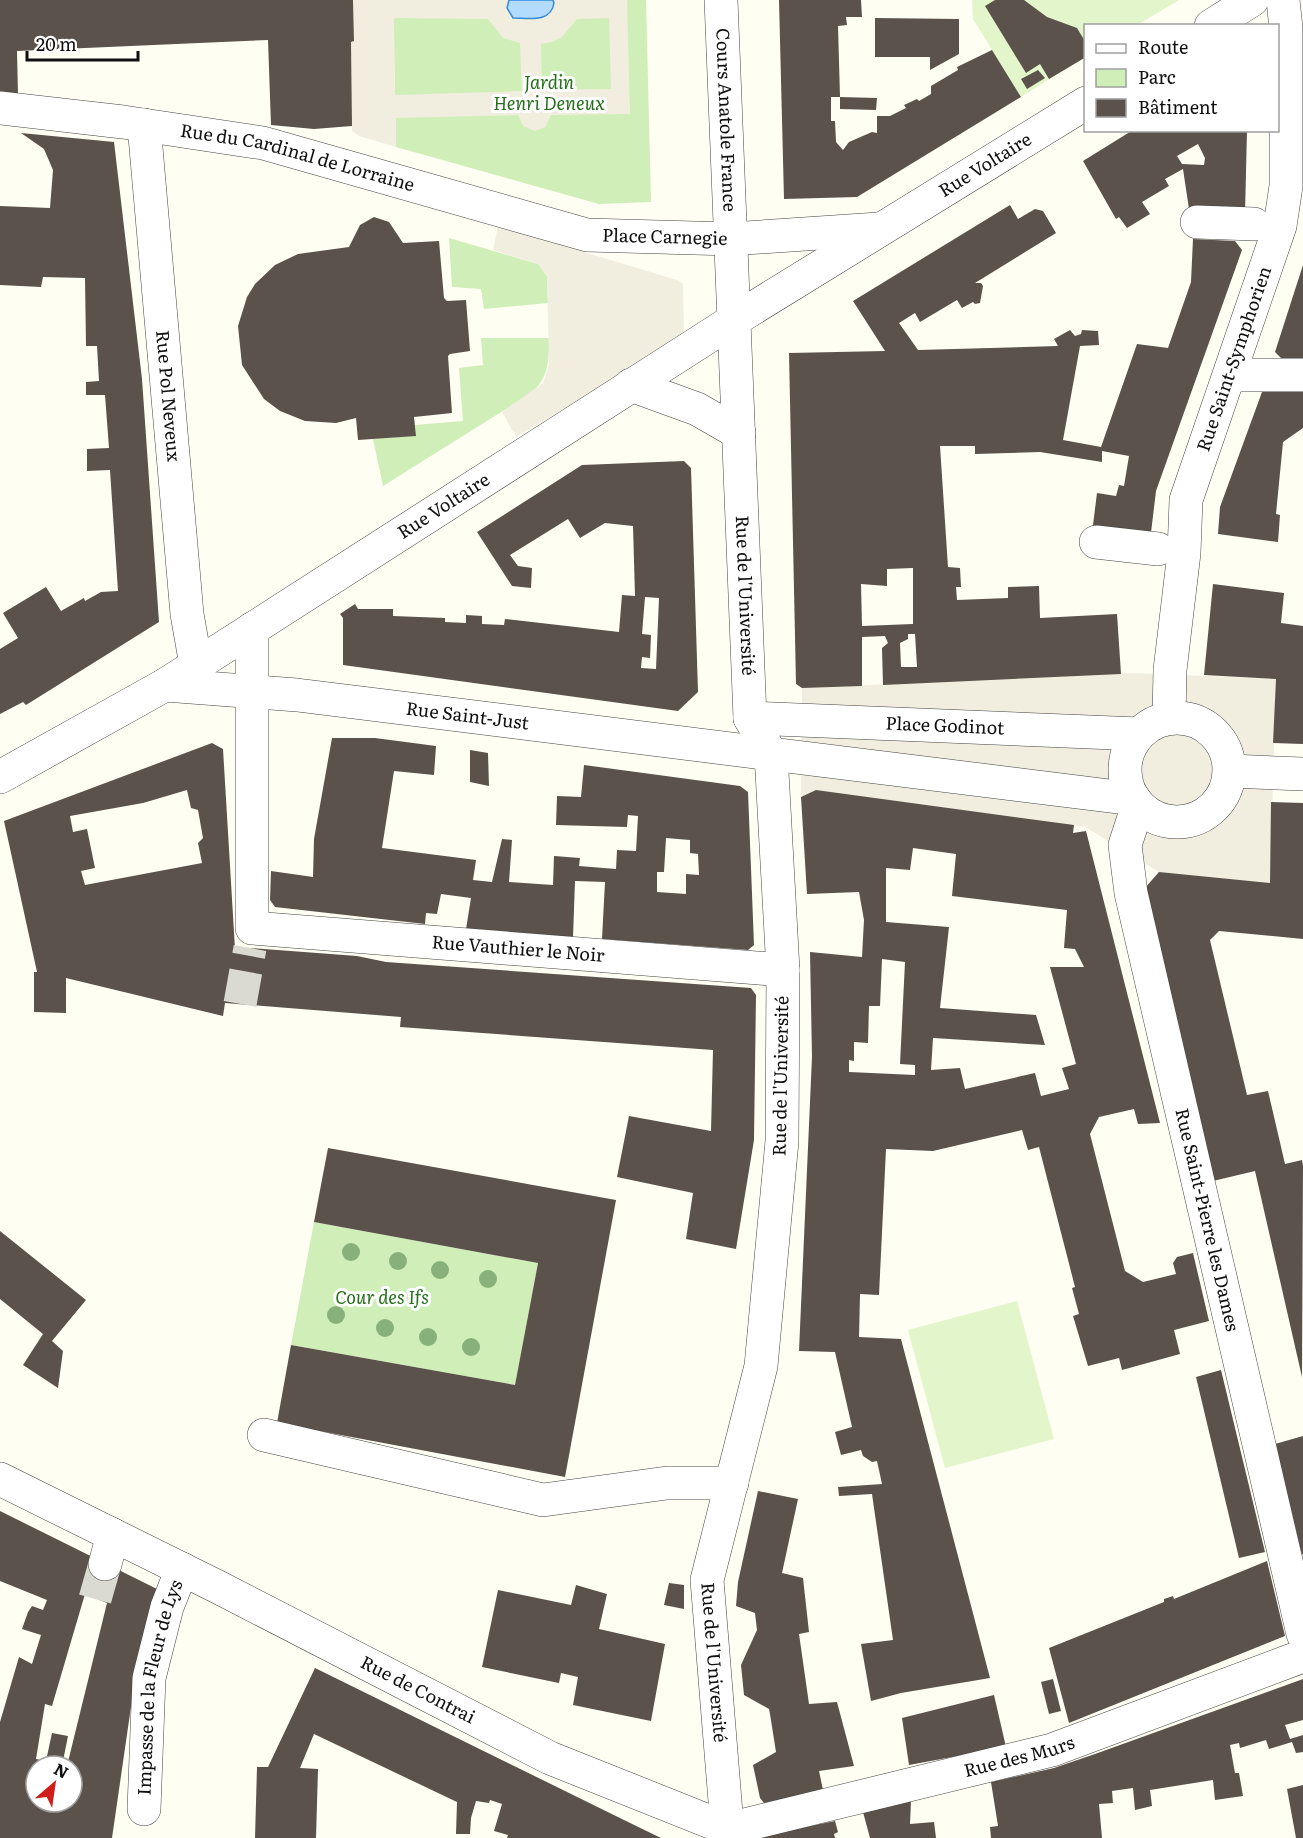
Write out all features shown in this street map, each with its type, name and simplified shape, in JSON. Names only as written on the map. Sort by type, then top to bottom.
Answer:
[{"type":"street","name":"Cours Anatole France","points":[[721,0],[731,238]]},
{"type":"street","points":[[1214,24],[1252,0]]},
{"type":"street","name":"Rue Saint-Symphorien","points":[[1169,718],[1170,670],[1184,553],[1186,500],[1280,225],[1286,186],[1291,19]]},
{"type":"street","name":"Rue Voltaire","points":[[0,777],[165,685],[734,320],[1084,104]]},
{"type":"street","name":"Rue du Cardinal de Lorraine","points":[[0,108],[144,125],[263,143],[587,235]]},
{"type":"street","name":"Rue Pol Neveux","points":[[144,125],[187,614],[196,665]]},
{"type":"street","points":[[1197,222],[1254,224]]},
{"type":"street","name":"Rue Voltaire","points":[[731,238],[884,228]]},
{"type":"street","name":"Place Carnegie","points":[[587,235],[731,238],[734,320]]},
{"type":"street","name":"Rue de l'Université","points":[[728,1834],[707,1580],[761,1366],[782,1141],[783,970],[771,754],[750,718],[734,320]]},
{"type":"street","points":[[1230,375],[1303,375]]},
{"type":"street","points":[[631,386],[697,409],[739,433]]},
{"type":"street","points":[[1096,542],[1158,549]]},
{"type":"street","name":"Rue Vauthier le Noir","points":[[252,629],[250,689],[251,938],[783,970]]},
{"type":"street","name":"Rue Saint-Just","points":[[165,685],[250,689],[771,754]]},
{"type":"street","name":"Place Godinot","points":[[750,718],[1139,734]]},
{"type":"street","points":[[1169,718],[1185,718],[1212,731],[1222,742],[1228,756],[1230,771],[1227,789],[1217,804],[1203,816],[1186,822],[1168,822],[1152,816],[1136,802],[1126,783],[1125,766],[1129,748],[1139,734],[1153,724],[1169,718]]},
{"type":"street","points":[[771,754],[1136,802]]},
{"type":"street","points":[[1230,771],[1303,774]]},
{"type":"street","name":"Rue Saint-Pierre les Dames","points":[[1136,802],[1125,845],[1131,893],[1303,1634]]},
{"type":"street","points":[[264,1435],[543,1500],[668,1483],[732,1484]]},
{"type":"street","name":"Rue de Contrai","points":[[0,1479],[109,1550],[182,1569],[550,1758],[728,1834]]},
{"type":"street","name":"Impasse de la Fleur de Lys","points":[[144,1809],[149,1678],[167,1607],[182,1569]]},
{"type":"street","name":"Rue des Murs","points":[[728,1834],[1052,1750],[1303,1656]]},
{"type":"green space","name":"Jardin Henri Deneux","points":[[393,0],[646,0],[651,202],[599,204],[396,147]]},
{"type":"green space","points":[[972,0],[1179,0],[1139,24],[1084,24],[1084,58],[1021,97],[973,19]]},
{"type":"green space","points":[[449,238],[538,264],[547,276],[548,303],[484,309],[481,289],[452,287]]},
{"type":"green space","points":[[481,338],[549,338],[547,369],[541,382],[530,394],[383,486],[373,439],[416,435],[415,425],[463,421],[459,368],[483,365]]},
{"type":"green space","name":"Cour des Ifs","points":[[314,1222],[538,1263],[515,1385],[291,1345]]},
{"type":"green space","points":[[1017,1301],[1054,1439],[945,1468],[908,1330]]},
{"type":"shaded area","points":[[353,0],[627,0],[630,114],[551,115],[545,127],[535,131],[523,126],[518,115],[396,118],[396,147],[359,136],[352,131],[351,42],[354,41]],"holes":[[[394,18],[488,19],[503,38],[520,43],[522,91],[395,95]],[[609,18],[611,89],[542,90],[541,44],[562,37],[577,19]]]},
{"type":"shaded area","points":[[498,226],[677,280],[683,284],[684,332],[674,343],[516,437],[502,412],[543,383],[549,365],[547,276],[538,264],[493,250]]},
{"type":"shaded area","points":[[1132,673],[1276,679],[1270,883],[1159,872],[1085,827],[816,790],[801,797],[802,688]]},
{"type":"water","points":[[509,0],[553,0],[554,3],[549,14],[544,17],[513,18],[507,8]]},
{"type":"building","points":[[0,0],[353,0],[352,126],[314,129],[271,125],[268,40],[17,51],[18,95],[0,93]]},
{"type":"building","points":[[779,0],[861,0],[862,17],[846,17],[847,25],[838,26],[840,97],[831,97],[831,121],[835,121],[836,142],[843,150],[849,142],[872,132],[877,133],[877,116],[890,116],[906,108],[904,105],[917,99],[919,101],[931,94],[931,86],[958,70],[957,67],[992,50],[1021,97],[857,197],[784,199]]},
{"type":"building","points":[[995,0],[1024,0],[1047,17],[1077,28],[1084,40],[1084,58],[1049,79],[1040,64],[1026,73],[985,6]]},
{"type":"building","points":[[875,18],[959,19],[959,54],[930,70],[930,57],[875,57]]},
{"type":"building","points":[[1038,70],[1045,78],[1027,89],[1021,79]]},
{"type":"building","points":[[840,97],[877,98],[876,110],[840,109]]},
{"type":"building","points":[[1130,132],[1247,132],[1245,214],[1189,209],[1183,169],[1165,179],[1169,186],[1142,202],[1150,214],[1127,228],[1119,217],[1116,219],[1083,161]],"holes":[[[1198,144],[1205,158],[1204,165],[1182,164],[1177,156]]]},
{"type":"building","points":[[21,133],[114,142],[142,379],[159,622],[26,705],[23,702],[0,714],[0,649],[18,638],[3,613],[46,587],[61,611],[84,598],[85,601],[101,592],[118,591],[110,470],[87,471],[87,449],[109,448],[105,395],[86,395],[86,382],[99,381],[97,346],[86,346],[85,278],[43,277],[41,287],[0,285],[0,206],[50,208],[53,170],[44,149]]},
{"type":"building","points":[[1010,205],[1018,219],[1035,209],[1043,211],[1056,233],[975,283],[981,283],[983,286],[980,303],[973,302],[962,308],[957,300],[920,322],[915,313],[899,323],[918,350],[1058,346],[1054,339],[1070,330],[1075,336],[1081,334],[1082,330],[1098,331],[1099,345],[1080,346],[1063,440],[1101,447],[1137,344],[1168,348],[1191,282],[1193,239],[1235,241],[1242,250],[1156,491],[1150,541],[1092,533],[1097,493],[1116,496],[1119,485],[1124,486],[1129,456],[1102,451],[1102,462],[1040,452],[975,454],[975,446],[940,446],[948,567],[960,568],[961,587],[956,587],[957,600],[1008,598],[1008,587],[1039,586],[1040,618],[1117,614],[1121,674],[883,685],[882,648],[888,643],[885,636],[862,637],[862,686],[802,688],[796,684],[789,353],[885,351],[853,301]],"holes":[[[913,568],[913,624],[862,626],[861,584],[887,586],[887,569]],[[908,634],[915,634],[917,667],[901,667],[900,643],[908,639]]]},
{"type":"building","points":[[374,217],[389,222],[403,243],[439,241],[444,298],[447,301],[466,300],[470,351],[448,356],[452,413],[414,417],[416,436],[358,440],[356,418],[336,423],[305,421],[280,411],[264,399],[242,365],[238,326],[247,297],[255,284],[275,265],[298,254],[349,247],[360,225]]},
{"type":"building","points":[[1303,265],[1303,360],[1282,359],[1275,352]]},
{"type":"building","points":[[1262,392],[1303,392],[1303,428],[1283,442],[1276,514],[1280,515],[1278,542],[1218,534],[1220,507]]},
{"type":"building","points":[[684,461],[691,468],[698,692],[678,711],[343,665],[343,618],[340,614],[355,604],[358,609],[393,609],[393,616],[445,618],[445,622],[466,623],[466,615],[482,616],[482,624],[504,625],[505,619],[619,632],[622,595],[635,596],[633,526],[605,523],[580,538],[568,519],[510,555],[518,566],[532,568],[531,588],[512,586],[477,532],[582,465]],"holes":[[[645,597],[659,598],[656,669],[641,668],[642,657],[650,658],[651,635],[642,634]]]},
{"type":"building","points":[[1213,584],[1284,593],[1281,623],[1303,626],[1303,744],[1273,743],[1276,679],[1204,675]]},
{"type":"building","points":[[332,738],[375,738],[436,746],[434,775],[394,771],[382,848],[476,860],[473,880],[492,882],[502,839],[512,840],[509,882],[553,885],[554,856],[580,858],[579,866],[616,869],[617,850],[636,851],[638,816],[628,815],[627,827],[556,825],[557,796],[581,797],[584,765],[740,786],[748,792],[754,945],[748,950],[602,939],[605,882],[575,881],[573,937],[466,929],[471,898],[441,894],[437,914],[426,913],[425,924],[275,907],[270,900],[271,871],[313,877],[314,839]],"holes":[[[666,838],[690,840],[690,853],[698,854],[699,875],[686,874],[686,894],[657,892],[657,872],[664,872]]]},
{"type":"building","points":[[212,743],[223,749],[235,949],[250,948],[357,956],[386,962],[751,988],[756,995],[754,1140],[736,1249],[686,1239],[693,1193],[617,1177],[629,1116],[711,1131],[713,1050],[400,1027],[401,1017],[225,1003],[223,1016],[66,978],[66,1013],[34,1012],[34,972],[37,972],[4,821]],"holes":[[[187,790],[191,808],[198,810],[203,838],[198,843],[202,863],[85,885],[81,871],[95,868],[87,829],[73,832],[70,816],[143,803]]]},
{"type":"building","points":[[470,750],[488,753],[489,786],[470,782]]},
{"type":"building","points":[[816,790],[1074,825],[1073,833],[1086,831],[1160,1123],[1138,1124],[1134,1109],[1099,1117],[1090,1134],[1125,1271],[1143,1282],[1176,1274],[1173,1263],[1177,1257],[1193,1253],[1209,1321],[1174,1330],[1180,1354],[1122,1370],[1119,1358],[1088,1366],[1073,1316],[1079,1314],[1072,1288],[1075,1287],[1039,1147],[1028,1150],[1022,1130],[933,1151],[886,1149],[879,1295],[860,1294],[859,1337],[901,1339],[990,1678],[901,1693],[871,1701],[861,1644],[893,1640],[872,1494],[839,1496],[838,1487],[882,1484],[877,1461],[872,1462],[863,1456],[861,1450],[841,1455],[835,1432],[852,1427],[835,1352],[799,1351],[812,1057],[810,952],[862,957],[864,920],[859,892],[807,894],[801,797]],"holes":[[[913,848],[956,854],[952,896],[1067,910],[1064,948],[1075,949],[1084,967],[1050,967],[1076,1064],[1062,1068],[1069,1089],[1041,1096],[1035,1073],[965,1089],[960,1068],[931,1070],[933,1038],[1045,1045],[1036,1015],[940,1008],[949,927],[886,922],[886,868],[910,870]],[[882,959],[905,962],[900,1064],[915,1065],[915,1075],[849,1072],[849,1060],[854,1061],[854,1042],[868,1043],[869,1006],[880,1006]]]},
{"type":"building","points":[[1271,802],[1303,803],[1303,939],[1219,931],[1210,940],[1247,1095],[1268,1091],[1285,1164],[1302,1160],[1302,1377],[1255,1171],[1213,1181],[1144,889],[1159,872],[1270,883]]},
{"type":"building","points":[[328,1148],[616,1200],[565,1477],[277,1423],[291,1345],[515,1385],[538,1263],[314,1222]]},
{"type":"building","points":[[0,1231],[86,1300],[52,1341],[63,1351],[58,1388],[23,1365],[43,1334],[0,1299]]},
{"type":"building","points":[[1221,1370],[1265,1552],[1239,1558],[1196,1377]]},
{"type":"building","points":[[1303,1436],[1303,1554],[1302,1555],[1275,1444]]},
{"type":"building","points":[[758,1491],[798,1499],[782,1573],[803,1578],[809,1632],[799,1634],[809,1704],[837,1702],[854,1766],[819,1771],[823,1790],[764,1803],[760,1798],[753,1765],[776,1752],[769,1709],[744,1695],[741,1665],[757,1630],[755,1613],[736,1606],[738,1582]]},
{"type":"building","points":[[0,1511],[157,1589],[134,1686],[112,1838],[0,1838],[0,1722],[19,1657],[32,1664],[41,1635],[22,1629],[28,1612],[32,1606],[43,1610],[47,1600],[0,1581]],"holes":[[[85,1594],[107,1603],[70,1754],[84,1754],[84,1814],[24,1814],[24,1754],[37,1754],[45,1704],[52,1706]]]},
{"type":"building","points":[[1267,1561],[1285,1636],[1069,1723],[1049,1648],[1164,1602],[1164,1599],[1173,1596],[1174,1599]]},
{"type":"building","points":[[669,1583],[684,1585],[684,1609],[664,1605]]},
{"type":"building","points":[[576,1585],[607,1594],[599,1629],[665,1644],[651,1721],[573,1705],[578,1677],[561,1673],[559,1683],[482,1667],[498,1590],[571,1605]]},
{"type":"building","points":[[315,1668],[661,1838],[507,1838],[508,1835],[494,1831],[502,1804],[490,1800],[489,1803],[476,1801],[471,1818],[470,1834],[456,1834],[457,1802],[314,1734],[300,1768],[318,1769],[316,1838],[255,1838],[257,1767],[268,1767]]},
{"type":"building","points":[[1053,1679],[1061,1711],[1049,1714],[1041,1682]]},
{"type":"building","points":[[1303,1679],[1303,1720],[1285,1725],[1290,1739],[1303,1735],[1303,1752],[1296,1753],[1292,1742],[1269,1749],[1266,1740],[1240,1748],[1239,1743],[1230,1745],[1235,1773],[1239,1773],[1243,1796],[1215,1800],[1213,1780],[1150,1790],[1152,1806],[1135,1810],[1133,1788],[1112,1791],[1113,1803],[1099,1804],[1102,1838],[991,1838],[990,1827],[998,1826],[991,1782],[1054,1768]]},
{"type":"building","points":[[994,1695],[1006,1747],[909,1765],[902,1718]]},
{"type":"building","points":[[52,1733],[68,1736],[64,1754],[48,1754]]},
{"type":"building","points":[[1303,1785],[1303,1838],[1296,1838],[1287,1789]]},
{"type":"building","points":[[911,1801],[910,1824],[934,1822],[936,1838],[870,1838],[863,1812]]},
{"type":"building","points":[[835,1821],[838,1832],[834,1834],[835,1838],[761,1838],[761,1836]]},
{"type":"tunnel","points":[[240,1004],[250,948]]},
{"type":"tunnel","points":[[95,1599],[105,1564]]}]
